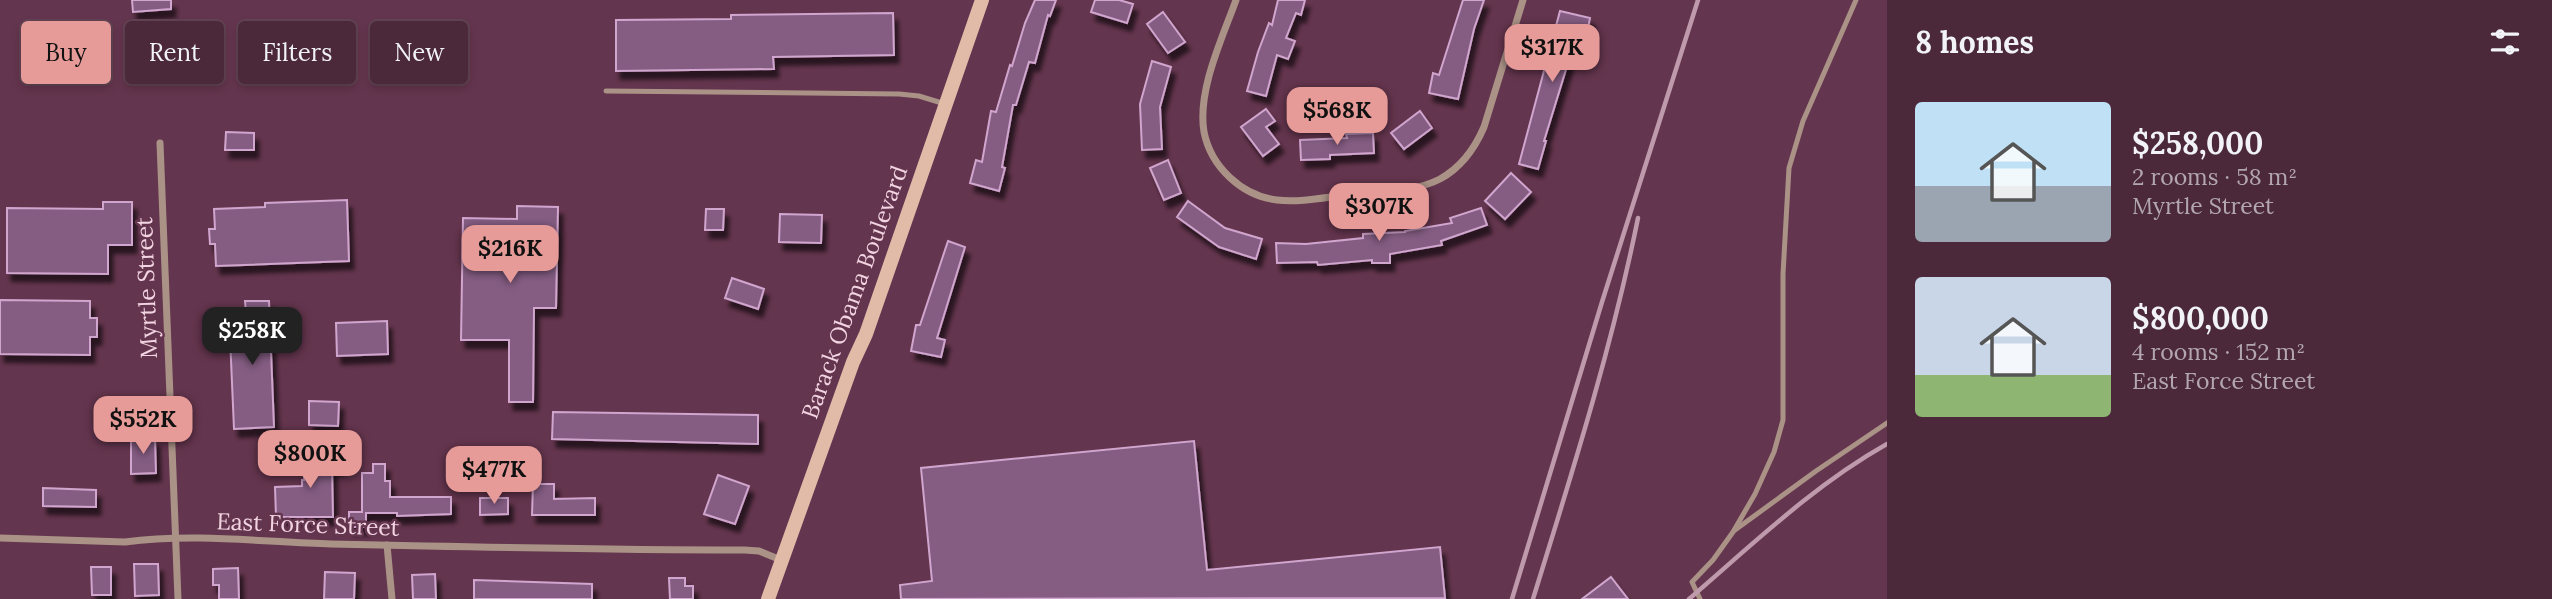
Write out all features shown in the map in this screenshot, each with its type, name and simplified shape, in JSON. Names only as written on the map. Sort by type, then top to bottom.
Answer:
[{"type":"main road","name":"Barack Obama Boulevard","points":[[768,599],[866,334],[982,0]]},
{"type":"street","points":[[1234,1],[1203,93],[1205,135],[1217,163],[1227,176],[1260,196],[1287,200],[1413,188],[1438,180],[1458,165],[1479,139],[1484,127],[1523,0]]},
{"type":"street","name":"Myrtle Street","points":[[160,143],[178,599]]},
{"type":"street","name":"East Force Street","points":[[0,538],[125,542],[175,539],[599,550],[744,550],[759,551],[781,560]]},
{"type":"street","points":[[387,545],[392,599]]},
{"type":"lane","points":[[1700,599],[1692,582],[1733,532],[1755,494],[1774,453],[1783,420],[1783,274],[1789,168],[1803,121],[1856,0]]},
{"type":"lane","points":[[606,91],[899,94],[919,96],[946,105]]},
{"type":"lane","points":[[1733,532],[1887,423]]},
{"type":"building","points":[[132,0],[171,0],[171,9],[133,12]]},
{"type":"building","points":[[1035,0],[1056,0],[1050,16],[1048,15],[1035,63],[1029,62],[1016,105],[1013,105],[1002,167],[1005,168],[999,191],[970,183],[976,160],[982,162],[991,111],[996,112],[1010,65],[1012,66]]},
{"type":"building","points":[[1095,0],[1119,0],[1133,4],[1127,23],[1091,12]]},
{"type":"building","points":[[1278,0],[1305,0],[1301,15],[1296,13],[1286,38],[1295,41],[1288,59],[1277,55],[1266,96],[1247,91],[1269,23],[1272,25]]},
{"type":"building","points":[[1463,0],[1484,0],[1474,29],[1458,99],[1429,93],[1433,73],[1439,75]]},
{"type":"building","points":[[1560,11],[1590,18],[1586,39],[1576,37],[1538,169],[1519,164]]},
{"type":"building","points":[[1163,12],[1185,42],[1168,53],[1147,24]]},
{"type":"building","points":[[893,13],[894,55],[773,57],[774,69],[616,71],[616,20]]},
{"type":"building","points":[[1152,61],[1171,67],[1160,107],[1162,149],[1142,150],[1140,104]]},
{"type":"building","points":[[1266,109],[1275,121],[1266,127],[1279,144],[1263,156],[1241,127]]},
{"type":"building","points":[[1420,111],[1432,128],[1404,149],[1391,133]]},
{"type":"building","points":[[226,132],[254,133],[254,150],[225,150]]},
{"type":"building","points":[[1373,133],[1374,153],[1330,155],[1330,159],[1301,160],[1300,140],[1347,138],[1346,134]]},
{"type":"building","points":[[1168,160],[1181,193],[1164,200],[1150,168]]},
{"type":"building","points":[[1511,173],[1531,192],[1505,219],[1485,201]]},
{"type":"building","points":[[347,200],[349,261],[216,266],[215,244],[210,244],[209,229],[215,229],[214,209],[265,207],[265,203]]},
{"type":"building","points":[[1188,201],[1225,228],[1262,239],[1256,259],[1219,247],[1177,217]]},
{"type":"building","points":[[103,202],[132,202],[132,245],[108,245],[108,274],[7,273],[7,208],[103,209]]},
{"type":"building","points":[[517,206],[558,207],[556,308],[534,308],[533,402],[509,402],[509,340],[461,340],[463,218],[517,219]]},
{"type":"building","points":[[1481,208],[1487,225],[1441,241],[1442,245],[1390,254],[1390,263],[1372,263],[1372,260],[1318,265],[1317,262],[1277,263],[1276,243],[1306,244],[1363,238],[1363,234],[1405,232],[1452,223],[1450,218]]},
{"type":"building","points":[[706,209],[724,209],[723,230],[705,230]]},
{"type":"building","points":[[780,214],[822,215],[821,243],[779,242]]},
{"type":"building","points":[[948,241],[965,247],[937,338],[945,340],[941,357],[911,351],[916,325],[920,325]]},
{"type":"building","points":[[732,278],[764,289],[758,309],[725,298]]},
{"type":"building","points":[[0,300],[90,301],[90,318],[97,318],[97,337],[90,337],[90,355],[0,354]]},
{"type":"building","points":[[245,301],[269,301],[274,427],[234,429],[229,314],[246,313]]},
{"type":"building","points":[[387,321],[388,354],[337,356],[336,323]]},
{"type":"building","points":[[309,401],[339,402],[338,426],[309,425]]},
{"type":"building","points":[[553,412],[758,415],[758,444],[552,439]]},
{"type":"building","points":[[131,439],[155,439],[156,473],[131,474]]},
{"type":"building","points":[[1194,441],[1207,570],[1440,547],[1445,598],[901,599],[900,585],[932,581],[921,468]]},
{"type":"building","points":[[305,454],[339,455],[339,467],[332,467],[333,517],[276,517],[275,487],[302,486]]},
{"type":"building","points":[[373,464],[385,464],[385,481],[390,481],[390,497],[451,497],[451,514],[397,516],[397,513],[366,513],[366,527],[349,527],[349,512],[362,512],[362,473],[373,473]]},
{"type":"building","points":[[718,475],[749,486],[735,524],[704,514]]},
{"type":"building","points":[[533,484],[554,484],[554,499],[595,498],[595,515],[532,515]]},
{"type":"building","points":[[43,488],[96,490],[96,507],[43,506]]},
{"type":"building","points":[[480,498],[508,498],[508,514],[480,515]]},
{"type":"building","points":[[134,564],[158,564],[159,595],[135,596]]},
{"type":"building","points":[[91,567],[111,567],[111,595],[92,595]]},
{"type":"building","points":[[238,568],[239,599],[219,599],[219,585],[213,585],[213,569]]},
{"type":"building","points":[[325,572],[355,573],[354,599],[324,599]]},
{"type":"building","points":[[435,574],[436,599],[413,599],[412,575]]},
{"type":"building","points":[[1611,577],[1628,599],[1582,599]]},
{"type":"building","points":[[669,578],[685,578],[685,586],[693,586],[693,599],[670,599]]},
{"type":"building","points":[[474,580],[592,584],[592,599],[474,599]]},
{"type":"railway","points":[[1512,599],[1602,302],[1698,0]]},
{"type":"railway","points":[[1533,599],[1604,362],[1638,218]]},
{"type":"railway","points":[[1689,599],[1809,497],[1887,444]]}]
